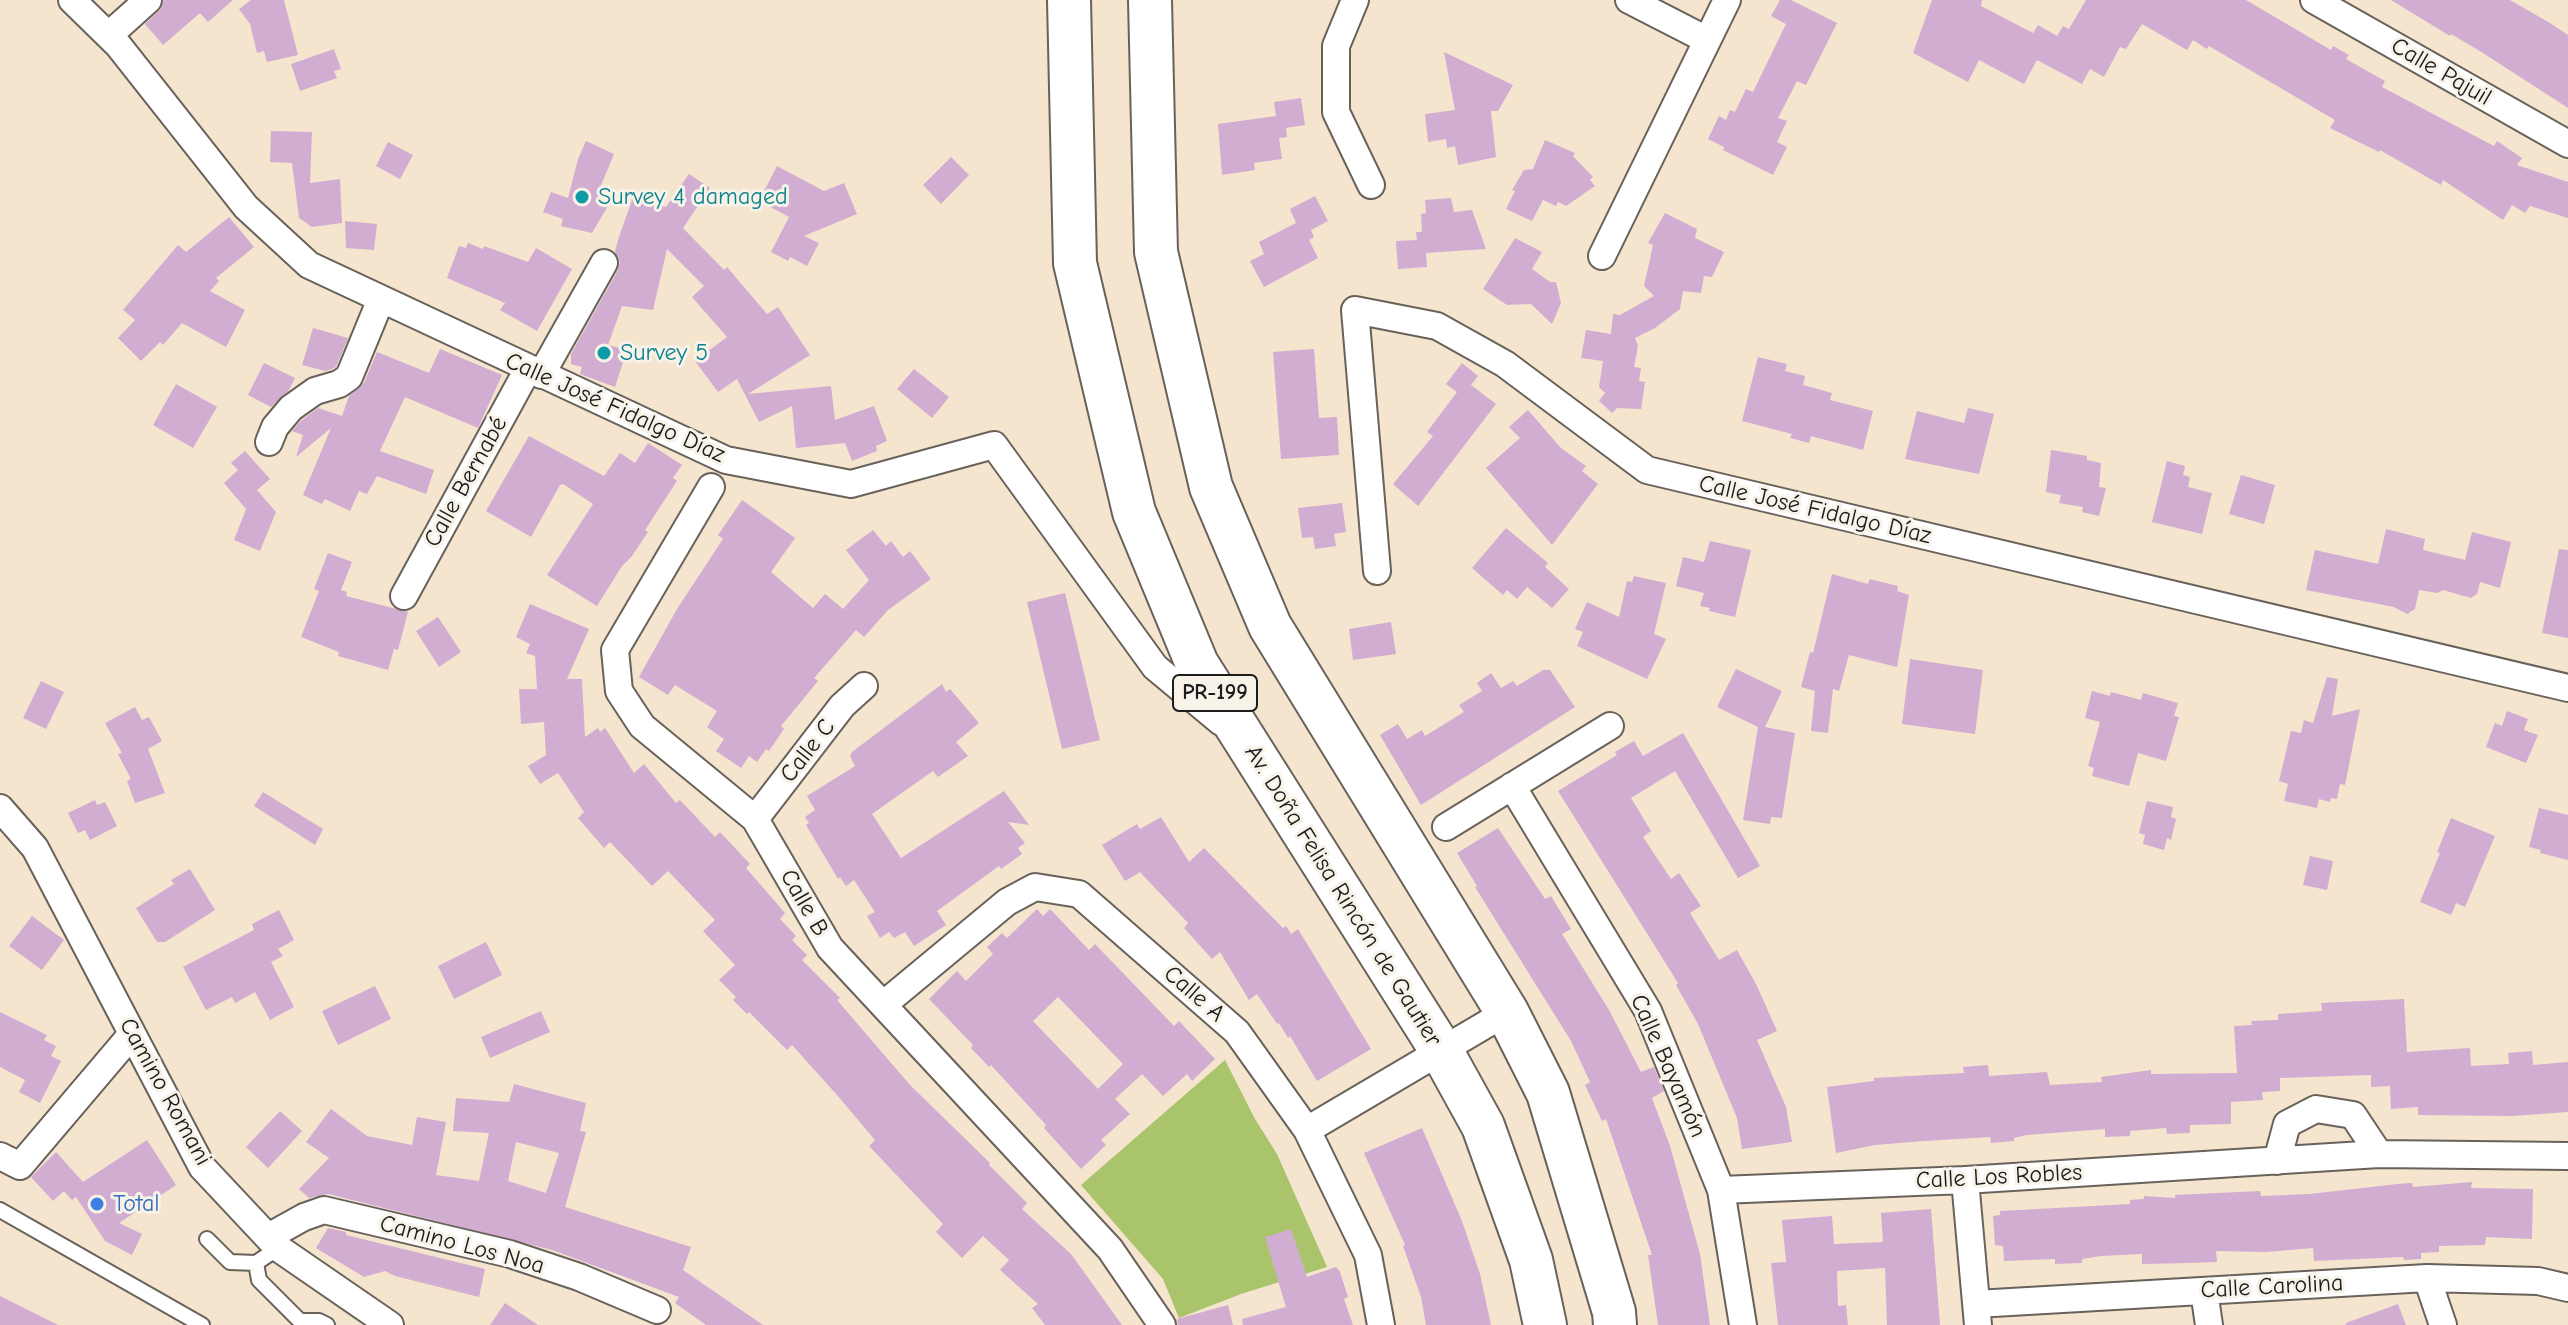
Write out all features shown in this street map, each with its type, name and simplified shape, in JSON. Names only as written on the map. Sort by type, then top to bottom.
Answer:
[{"type":"main road","name":"Av. Doña Felisa Rincón de Gautier","points":[[1069,0],[1075,263],[1134,512],[1197,664],[1441,1050],[1483,1126],[1531,1260],[1545,1325]]},
{"type":"main road","points":[[1150,0],[1156,252],[1211,487],[1270,626],[1507,1012],[1548,1093],[1614,1312],[1615,1325]]},
{"type":"street","name":"Calle José Fidalgo Díaz","points":[[72,0],[109,35],[246,207],[309,265],[726,460],[851,484],[994,445],[1155,667],[1246,742]]},
{"type":"street","points":[[109,35],[148,0]]},
{"type":"street","points":[[1355,0],[1336,46],[1336,112],[1371,185]]},
{"type":"street","points":[[1629,0],[1707,40]]},
{"type":"street","points":[[1602,256],[1727,0]]},
{"type":"street","name":"Calle Pajuil","points":[[2314,0],[2568,144]]},
{"type":"street","name":"Calle Bernabé","points":[[404,596],[535,372],[604,263]]},
{"type":"street","points":[[269,442],[275,427],[291,408],[315,391],[339,384],[349,377],[381,299]]},
{"type":"street","name":"Calle José Fidalgo Díaz","points":[[1377,571],[1355,310],[1437,326],[1505,364],[1647,470],[2568,688]]},
{"type":"street","name":"Calle B","points":[[711,487],[615,650],[619,691],[642,726],[755,819],[830,948],[1110,1249],[1162,1325]]},
{"type":"street","name":"Calle C","points":[[755,819],[842,706],[864,686]]},
{"type":"street","points":[[1446,827],[1610,726]]},
{"type":"street","name":"Calle Bayamón","points":[[1512,786],[1648,1011],[1721,1190],[1743,1325]]},
{"type":"street","name":"Camino Romani","points":[[0,808],[35,848],[202,1167],[273,1242],[390,1325]]},
{"type":"street","name":"Calle A","points":[[884,1004],[1007,902],[1035,887],[1079,894],[1237,1032],[1307,1130],[1368,1255],[1381,1325]]},
{"type":"street","points":[[1307,1130],[1507,1012]]},
{"type":"street","points":[[0,1156],[20,1166],[132,1034]]},
{"type":"street","points":[[2277,1161],[2287,1124],[2316,1109],[2353,1115],[2379,1154]]},
{"type":"street","name":"Calle Los Robles","points":[[1721,1190],[1965,1180],[2379,1154],[2568,1156]]},
{"type":"street","points":[[1965,1180],[1977,1315]]},
{"type":"street","name":"Camino Los Noa","points":[[273,1242],[304,1217],[324,1210],[510,1254],[579,1277],[657,1310]]},
{"type":"street","points":[[2427,1278],[2443,1325]]},
{"type":"street","name":"Calle Carolina","points":[[1977,1315],[2204,1291],[2427,1278],[2538,1281],[2568,1288]]},
{"type":"street","points":[[2204,1291],[2209,1325]]},
{"type":"lane","points":[[0,1210],[202,1325]]},
{"type":"lane","points":[[207,1239],[230,1262],[256,1263]]},
{"type":"lane","points":[[273,1242],[256,1263],[259,1280],[304,1323],[319,1321],[327,1325]]},
{"type":"green space","points":[[1225,1060],[1277,1154],[1327,1267],[1241,1294],[1179,1318],[1163,1279],[1081,1185]]},
{"type":"building","points":[[164,0],[233,0],[208,22],[200,13],[163,45],[145,24],[159,11]]},
{"type":"building","points":[[251,0],[284,0],[298,55],[267,62],[264,51],[257,53],[250,24],[239,9]]},
{"type":"building","points":[[1780,0],[1791,0],[1837,23],[1806,85],[1797,81],[1778,118],[1787,121],[1777,142],[1787,147],[1773,175],[1708,139],[1719,116],[1726,120],[1730,110],[1735,112],[1746,89],[1753,92],[1786,24],[1771,16]]},
{"type":"building","points":[[1932,0],[1982,0],[1981,6],[2033,33],[2038,25],[2057,36],[2063,26],[2069,29],[2086,0],[2246,0],[2331,50],[2333,46],[2349,55],[2346,59],[2385,81],[2382,87],[2494,146],[2497,141],[2522,158],[2517,165],[2568,182],[2568,218],[2530,206],[2525,213],[2512,205],[2503,220],[2443,180],[2441,185],[2380,150],[2330,128],[2335,120],[2209,46],[2207,49],[2193,40],[2187,50],[2142,24],[2126,49],[2120,47],[2104,77],[2090,69],[2082,84],[2037,60],[2024,84],[1979,60],[1968,82],[1913,53]]},
{"type":"building","points":[[2391,0],[2510,0],[2550,23],[2568,35],[2568,108],[2483,53]]},
{"type":"building","points":[[334,49],[341,69],[334,71],[337,78],[300,91],[291,64]]},
{"type":"building","points":[[1444,52],[1513,85],[1498,111],[1491,111],[1496,157],[1458,165],[1455,146],[1447,148],[1446,139],[1428,142],[1425,114],[1455,110]]},
{"type":"building","points":[[1301,98],[1305,125],[1286,128],[1287,137],[1279,138],[1282,159],[1254,163],[1255,170],[1222,175],[1218,124],[1276,116],[1274,102]]},
{"type":"building","points":[[271,131],[312,132],[310,183],[340,179],[342,223],[312,227],[299,218],[292,163],[270,162]]},
{"type":"building","points":[[1545,140],[1575,153],[1573,156],[1593,177],[1590,180],[1595,186],[1566,206],[1558,202],[1556,206],[1543,200],[1532,221],[1506,209],[1515,191],[1512,190],[1524,170],[1533,169]]},
{"type":"building","points":[[586,141],[614,154],[599,190],[615,194],[592,233],[561,226],[563,219],[543,212],[551,192],[568,198]]},
{"type":"building","points":[[388,142],[413,155],[400,179],[376,166]]},
{"type":"building","points":[[951,157],[969,175],[941,204],[923,185]]},
{"type":"building","points":[[777,166],[824,191],[844,183],[857,214],[804,236],[819,243],[807,266],[771,252],[789,217],[759,201]]},
{"type":"building","points":[[689,174],[710,188],[683,228],[724,270],[727,267],[767,314],[778,307],[810,355],[748,394],[831,386],[835,420],[874,406],[887,441],[876,446],[877,451],[852,461],[845,443],[796,448],[792,406],[759,422],[737,379],[718,392],[695,361],[727,337],[692,297],[704,286],[667,249],[653,310],[622,306],[608,345],[627,350],[615,387],[580,374],[582,367],[571,364],[571,354],[618,270],[620,262],[615,252],[633,197],[666,207]]},
{"type":"building","points":[[1315,196],[1328,221],[1311,230],[1314,237],[1309,240],[1318,258],[1264,287],[1250,261],[1264,254],[1259,242],[1296,223],[1290,209]]},
{"type":"building","points":[[1451,198],[1454,212],[1472,210],[1486,249],[1426,253],[1427,267],[1398,269],[1396,241],[1417,240],[1416,232],[1422,232],[1421,214],[1426,213],[1425,200]]},
{"type":"building","points":[[1665,213],[1697,229],[1695,238],[1724,252],[1712,277],[1704,276],[1701,293],[1683,291],[1680,309],[1655,328],[1635,338],[1638,346],[1634,367],[1641,368],[1639,381],[1645,382],[1641,409],[1617,408],[1612,413],[1599,401],[1605,393],[1599,387],[1603,361],[1581,358],[1586,330],[1611,334],[1613,314],[1620,315],[1654,296],[1644,286],[1653,245],[1648,243]]},
{"type":"building","points":[[229,217],[254,247],[216,278],[219,281],[210,291],[245,310],[226,347],[182,323],[163,345],[160,342],[141,361],[118,338],[135,320],[123,310],[178,245],[186,252]]},
{"type":"building","points":[[345,221],[377,224],[374,250],[346,248]]},
{"type":"building","points":[[1515,238],[1542,252],[1532,269],[1550,282],[1556,282],[1561,303],[1552,324],[1531,304],[1507,305],[1483,289]]},
{"type":"building","points":[[468,243],[528,262],[536,248],[572,269],[537,331],[500,310],[505,303],[447,278],[459,246],[466,248]]},
{"type":"building","points":[[313,328],[348,338],[336,367],[325,371],[302,365]]},
{"type":"building","points":[[440,349],[502,375],[478,428],[405,397],[380,451],[434,470],[426,494],[377,476],[367,494],[359,491],[350,511],[325,499],[322,504],[303,495],[331,428],[296,457],[303,435],[292,431],[302,420],[318,408],[342,416],[349,396],[364,383],[377,352],[429,373]]},
{"type":"building","points":[[1314,349],[1319,418],[1337,417],[1339,455],[1281,459],[1273,352]]},
{"type":"building","points":[[1758,357],[1787,364],[1785,371],[1805,376],[1803,385],[1832,393],[1830,400],[1873,411],[1863,450],[1811,436],[1809,443],[1790,438],[1792,434],[1742,421]]},
{"type":"building","points":[[264,363],[295,378],[289,390],[271,407],[248,395]]},
{"type":"building","points":[[1462,363],[1478,376],[1471,385],[1496,404],[1418,506],[1393,484],[1433,436],[1427,432],[1457,392],[1446,384]]},
{"type":"building","points":[[914,369],[949,397],[932,418],[897,389]]},
{"type":"building","points":[[176,384],[217,407],[193,448],[153,425]]},
{"type":"building","points":[[1968,408],[1994,414],[1979,474],[1905,459],[1917,411],[1964,423]]},
{"type":"building","points":[[1528,410],[1561,448],[1586,466],[1582,471],[1598,484],[1552,545],[1486,468],[1520,438],[1509,427]]},
{"type":"building","points":[[529,436],[604,476],[620,453],[635,463],[648,443],[682,465],[673,478],[677,481],[645,530],[648,532],[597,606],[547,575],[593,504],[560,485],[531,537],[486,511]]},
{"type":"building","points":[[2051,450],[2087,456],[2087,460],[2101,463],[2099,487],[2106,488],[2099,516],[2082,512],[2083,507],[2059,503],[2061,495],[2046,492]]},
{"type":"building","points":[[245,451],[270,479],[257,490],[276,512],[260,551],[234,540],[246,509],[224,483],[238,470],[231,463]]},
{"type":"building","points":[[2167,461],[2185,466],[2183,475],[2190,477],[2188,487],[2212,493],[2202,534],[2152,522]]},
{"type":"building","points":[[2241,475],[2275,485],[2264,524],[2229,514]]},
{"type":"building","points":[[742,500],[795,538],[771,572],[813,608],[825,594],[843,609],[869,580],[846,550],[873,530],[886,546],[891,541],[903,557],[910,551],[931,579],[888,610],[864,637],[856,630],[814,678],[818,681],[781,726],[784,729],[769,751],[766,749],[757,762],[749,756],[741,768],[716,751],[724,739],[707,727],[717,711],[675,685],[668,695],[639,677],[677,609],[723,539],[718,535]]},
{"type":"building","points":[[1342,503],[1346,532],[1334,534],[1336,546],[1315,549],[1313,537],[1302,538],[1298,508]]},
{"type":"building","points":[[1506,528],[1548,563],[1545,567],[1569,589],[1552,608],[1527,587],[1517,599],[1507,590],[1503,595],[1472,568]]},
{"type":"building","points":[[2386,529],[2425,539],[2423,550],[2465,560],[2472,532],[2511,542],[2500,588],[2480,582],[2477,594],[2471,598],[2443,590],[2437,593],[2419,590],[2415,609],[2407,614],[2394,607],[2306,590],[2315,550],[2378,564]]},
{"type":"building","points":[[1710,541],[1751,550],[1735,617],[1700,606],[1704,593],[1676,586],[1683,557],[1704,562]]},
{"type":"building","points":[[2559,549],[2568,550],[2568,638],[2542,633]]},
{"type":"building","points":[[328,553],[352,562],[341,590],[347,592],[346,596],[408,612],[398,650],[394,649],[388,670],[338,656],[339,652],[301,637],[319,591],[314,589]]},
{"type":"building","points":[[1832,574],[1868,584],[1870,579],[1898,586],[1897,591],[1909,595],[1897,667],[1849,655],[1839,691],[1833,689],[1828,733],[1811,731],[1815,691],[1801,687],[1810,652],[1813,653]]},
{"type":"building","points":[[1634,576],[1666,583],[1654,634],[1666,639],[1647,679],[1577,646],[1583,632],[1575,629],[1587,602],[1619,617],[1627,581],[1632,582]]},
{"type":"building","points":[[1065,593],[1100,740],[1062,749],[1027,602]]},
{"type":"building","points":[[530,604],[589,629],[567,679],[582,679],[585,737],[598,728],[600,732],[605,728],[634,773],[644,764],[676,803],[680,800],[715,837],[720,832],[750,864],[746,868],[785,913],[780,919],[796,936],[792,940],[807,955],[802,960],[840,998],[837,1000],[910,1085],[1027,1203],[1022,1209],[1071,1254],[1122,1325],[1045,1325],[1032,1308],[1038,1304],[1000,1270],[1009,1260],[983,1236],[962,1258],[936,1232],[943,1224],[869,1146],[875,1140],[837,1095],[792,1045],[787,1050],[733,1000],[736,997],[719,980],[735,965],[703,931],[715,920],[668,871],[652,886],[610,842],[604,848],[578,818],[584,812],[558,773],[540,784],[528,766],[546,755],[544,722],[521,724],[519,689],[537,689],[535,656],[526,653],[530,644],[516,637]]},
{"type":"building","points":[[438,617],[461,652],[439,667],[416,631]]},
{"type":"building","points":[[1391,622],[1396,654],[1353,660],[1349,629]]},
{"type":"building","points":[[1910,659],[1983,670],[1975,734],[1902,724]]},
{"type":"building","points":[[1736,669],[1782,691],[1765,727],[1795,733],[1782,818],[1771,817],[1770,824],[1743,820],[1758,727],[1717,707]]},
{"type":"building","points":[[1543,670],[1550,670],[1575,707],[1421,805],[1380,735],[1398,724],[1407,739],[1422,730],[1425,736],[1464,712],[1459,705],[1482,691],[1477,683],[1491,673],[1501,688],[1513,681],[1517,686]]},
{"type":"building","points":[[2327,677],[2338,679],[2332,716],[2360,709],[2345,785],[2340,784],[2337,799],[2331,798],[2330,802],[2319,799],[2317,808],[2284,801],[2288,784],[2279,781],[2291,731],[2301,733],[2304,720],[2313,723]]},
{"type":"building","points":[[41,681],[64,692],[46,729],[23,718]]},
{"type":"building","points":[[942,684],[946,692],[950,689],[979,723],[956,742],[968,756],[938,777],[933,771],[872,814],[901,858],[1004,791],[1029,825],[1008,822],[1025,843],[1018,848],[1022,854],[1001,869],[999,866],[937,911],[946,925],[914,946],[905,932],[894,938],[889,932],[880,938],[867,916],[875,912],[854,880],[846,886],[840,877],[838,879],[806,825],[809,823],[805,817],[815,810],[807,796],[855,766],[850,756],[852,752]]},
{"type":"building","points":[[2092,691],[2110,696],[2111,692],[2141,700],[2143,693],[2178,703],[2174,716],[2179,717],[2166,761],[2138,753],[2129,786],[2092,776],[2094,768],[2088,766],[2100,722],[2085,718]]},
{"type":"building","points":[[135,707],[142,720],[149,717],[162,741],[148,749],[165,793],[135,803],[127,781],[131,779],[118,754],[122,753],[105,723]]},
{"type":"building","points":[[2507,711],[2528,719],[2524,730],[2538,735],[2526,763],[2486,747],[2495,723],[2502,726]]},
{"type":"building","points":[[1683,733],[1760,866],[1738,878],[1675,771],[1631,798],[1651,831],[1643,837],[1671,879],[1679,873],[1701,906],[1690,913],[1719,960],[1737,950],[1757,986],[1777,1031],[1757,1040],[1786,1107],[1792,1142],[1742,1149],[1737,1118],[1698,1024],[1676,985],[1678,983],[1558,791],[1634,741],[1643,756]]},
{"type":"building","points":[[263,792],[323,829],[315,845],[254,806]]},
{"type":"building","points":[[95,800],[97,805],[105,802],[117,826],[90,840],[85,830],[78,833],[68,813]]},
{"type":"building","points":[[2147,801],[2173,807],[2171,817],[2176,819],[2171,840],[2167,838],[2164,850],[2143,844],[2145,835],[2139,833]]},
{"type":"building","points":[[2539,808],[2568,815],[2568,860],[2529,847]]},
{"type":"building","points":[[1161,817],[1189,862],[1204,848],[1283,928],[1286,926],[1291,934],[1298,929],[1371,1049],[1317,1081],[1290,1036],[1288,1038],[1257,994],[1249,1000],[1220,952],[1212,959],[1184,928],[1188,923],[1140,872],[1125,881],[1102,845],[1137,824],[1140,829]]},
{"type":"building","points":[[2451,818],[2495,836],[2465,907],[2456,903],[2451,915],[2420,902]]},
{"type":"building","points":[[1498,828],[1545,899],[1551,896],[1571,929],[1562,934],[1609,1010],[1641,1072],[1654,1067],[1664,1091],[1652,1098],[1670,1146],[1700,1254],[1710,1325],[1658,1325],[1648,1255],[1652,1255],[1606,1119],[1602,1121],[1585,1085],[1590,1082],[1571,1041],[1457,853]]},
{"type":"building","points":[[2310,856],[2333,861],[2327,890],[2303,885]]},
{"type":"building","points":[[190,869],[215,910],[165,942],[157,942],[136,908],[174,884],[171,880]]},
{"type":"building","points":[[1037,909],[1043,916],[1050,909],[1089,950],[1095,944],[1174,1026],[1179,1021],[1215,1059],[1192,1081],[1187,1074],[1163,1096],[1142,1074],[1115,1099],[1130,1114],[1101,1140],[1106,1145],[1081,1169],[1044,1128],[1046,1125],[991,1065],[989,1067],[971,1048],[973,1045],[929,999],[957,971],[966,981],[993,954],[987,947],[1002,933],[1007,938]],"holes":[[[1058,997],[1123,1064],[1098,1089],[1033,1021]]]},
{"type":"building","points":[[279,910],[294,940],[278,949],[283,956],[271,962],[294,1007],[270,1020],[255,992],[235,1003],[232,997],[206,1010],[183,967],[254,930],[252,924]]},
{"type":"building","points":[[32,916],[64,940],[42,970],[9,946]]},
{"type":"building","points":[[486,942],[502,975],[454,999],[438,966]]},
{"type":"building","points":[[375,986],[391,1019],[338,1045],[322,1011]]},
{"type":"building","points":[[2404,999],[2407,1052],[2470,1048],[2471,1066],[2509,1064],[2508,1053],[2532,1051],[2533,1065],[2568,1062],[2568,1112],[2512,1116],[2418,1115],[2418,1107],[2391,1109],[2390,1086],[2371,1087],[2371,1075],[2280,1078],[2280,1091],[2262,1092],[2263,1100],[2231,1102],[2231,1124],[2190,1125],[2190,1133],[2167,1134],[2166,1128],[2130,1131],[2130,1136],[2105,1137],[2105,1129],[2027,1135],[2014,1138],[2014,1141],[1991,1143],[1990,1137],[1875,1145],[1836,1153],[1827,1087],[1874,1081],[1874,1078],[1964,1073],[1963,1067],[1988,1065],[1989,1076],[2047,1072],[2050,1085],[2102,1082],[2101,1077],[2151,1070],[2151,1074],[2237,1073],[2234,1026],[2252,1025],[2251,1021],[2278,1020],[2278,1014],[2322,1011],[2321,1003]]},
{"type":"building","points":[[541,1011],[550,1032],[490,1058],[481,1037]]},
{"type":"building","points":[[0,1012],[47,1035],[44,1040],[56,1046],[51,1056],[61,1061],[40,1103],[19,1092],[25,1080],[0,1067]]},
{"type":"building","points":[[514,1084],[586,1103],[580,1131],[586,1132],[565,1207],[691,1247],[683,1270],[763,1325],[706,1325],[675,1303],[679,1297],[552,1250],[328,1194],[309,1198],[299,1189],[329,1158],[306,1142],[331,1109],[367,1136],[412,1145],[417,1117],[446,1122],[436,1175],[479,1181],[489,1133],[453,1131],[456,1098],[509,1102]],"holes":[[[516,1142],[559,1153],[546,1193],[508,1181]]]},
{"type":"building","points":[[280,1111],[302,1131],[268,1168],[246,1147]]},
{"type":"building","points":[[1422,1128],[1462,1221],[1480,1274],[1491,1325],[1426,1325],[1405,1245],[1364,1153]]},
{"type":"building","points":[[147,1140],[176,1185],[119,1223],[142,1234],[132,1255],[105,1241],[76,1197],[72,1200],[64,1191],[53,1201],[31,1177],[56,1152],[83,1182]]},
{"type":"building","points":[[2472,1182],[2471,1188],[2533,1189],[2532,1239],[2486,1237],[2485,1245],[2439,1246],[2439,1252],[2421,1253],[2421,1259],[2314,1261],[2313,1248],[2266,1252],[2216,1251],[2217,1262],[2142,1264],[2142,1254],[2101,1256],[2082,1259],[2082,1263],[2055,1264],[2055,1259],[2004,1261],[2003,1246],[1995,1245],[1993,1216],[2000,1215],[2000,1211],[2130,1204],[2130,1200],[2144,1199],[2144,1196],[2175,1198],[2175,1195],[2260,1191],[2261,1196],[2310,1194],[2397,1184],[2412,1183],[2413,1187]]},
{"type":"building","points":[[1931,1209],[1940,1325],[1887,1325],[1885,1268],[1837,1271],[1838,1306],[1846,1305],[1848,1325],[1778,1325],[1771,1263],[1786,1262],[1782,1220],[1832,1216],[1834,1244],[1883,1242],[1881,1213]]},
{"type":"building","points":[[328,1228],[485,1269],[479,1297],[385,1271],[364,1277],[316,1248]]},
{"type":"building","points":[[1291,1229],[1307,1277],[1336,1267],[1340,1272],[1348,1297],[1344,1299],[1353,1325],[1243,1325],[1242,1319],[1286,1307],[1265,1237]]},
{"type":"building","points":[[0,1296],[58,1325],[0,1325]]},
{"type":"building","points":[[505,1303],[538,1325],[490,1325]]},
{"type":"building","points":[[2398,1304],[2406,1325],[2346,1325],[2346,1323]]},
{"type":"building","points":[[1228,1305],[1233,1325],[1178,1325],[1177,1319]]},
{"type":"place","name":"Survey 4 damaged","points":[[582,197]]},
{"type":"place","name":"Survey 5","points":[[604,353]]},
{"type":"place","name":"Total","points":[[97,1204]]}]
